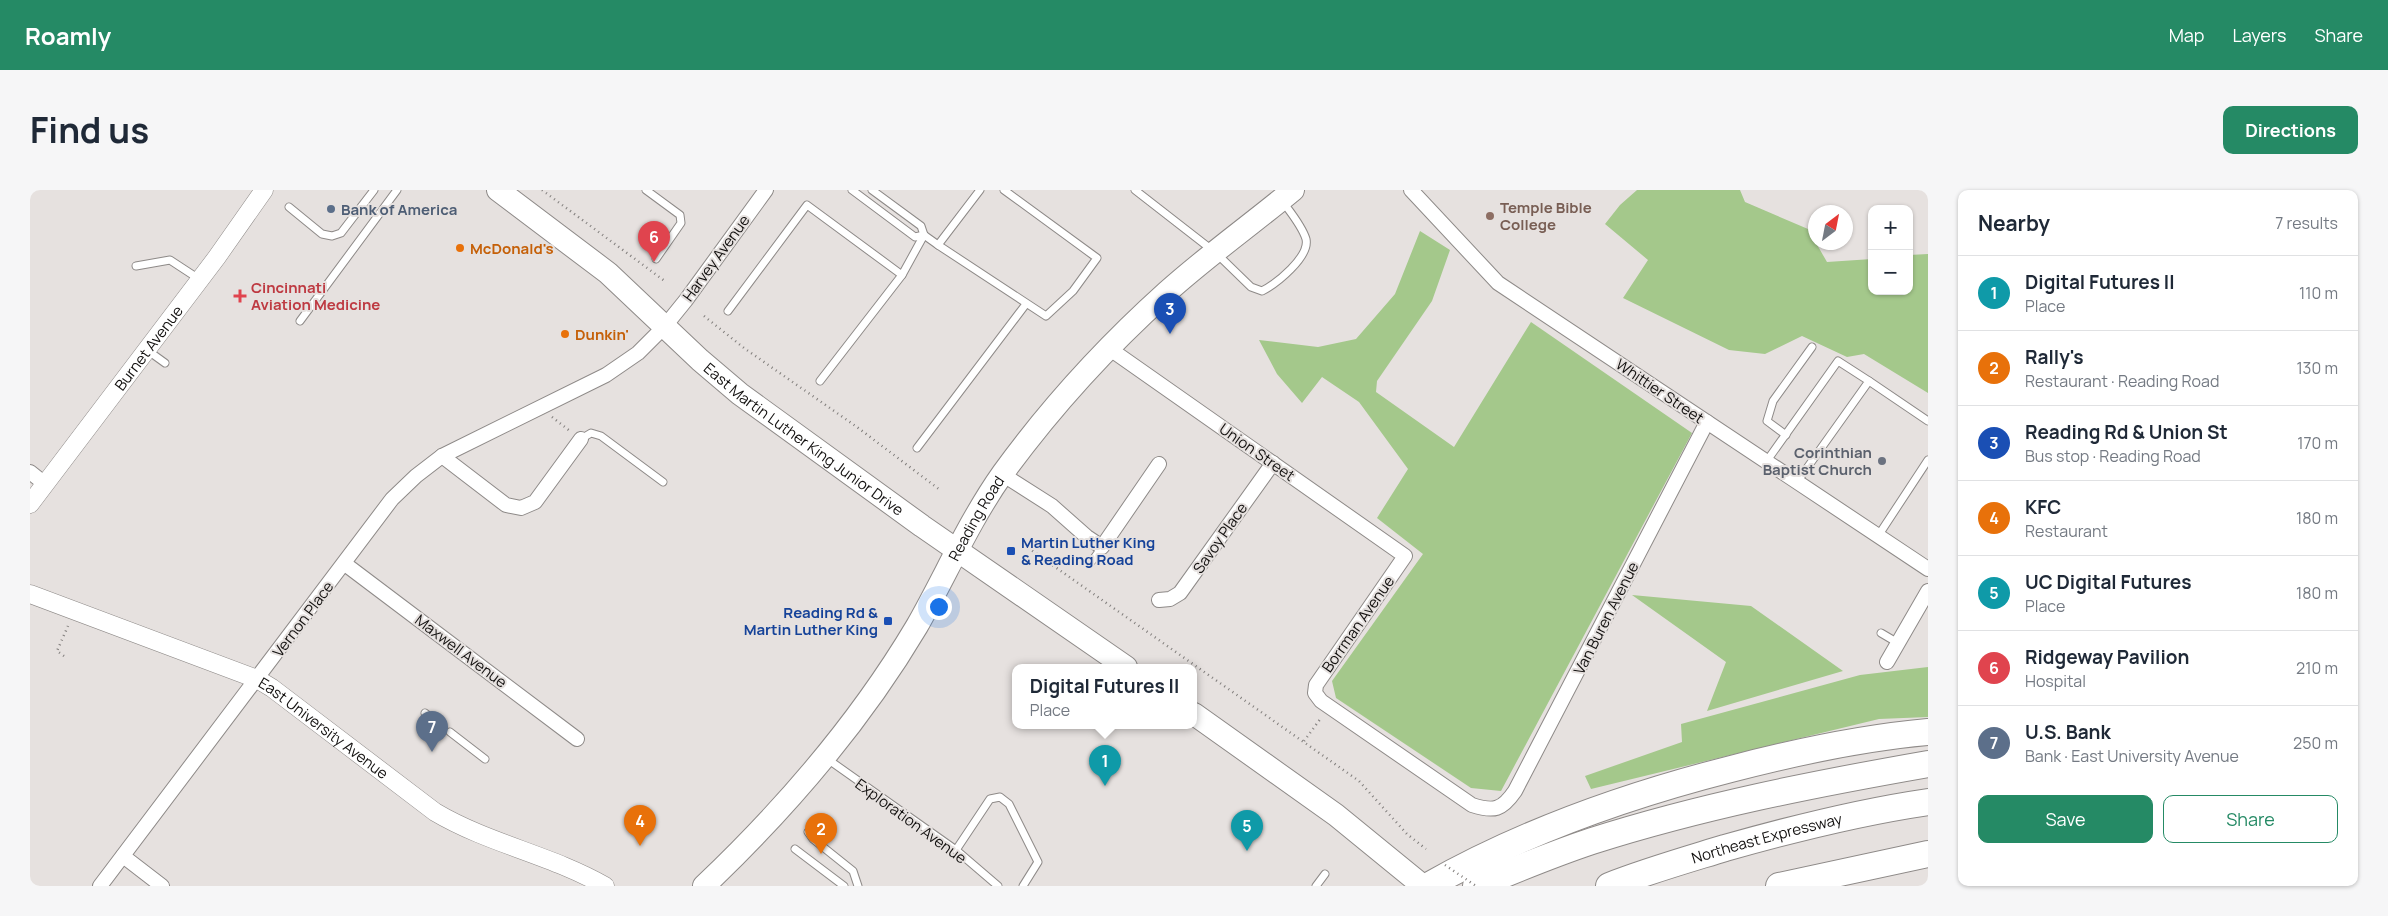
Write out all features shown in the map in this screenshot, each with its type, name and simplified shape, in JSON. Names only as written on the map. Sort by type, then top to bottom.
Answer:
[{"type":"highway","points":[[1422,884],[1562,822],[1637,794],[1771,758],[1860,740],[1928,732]]},
{"type":"highway","points":[[1476,886],[1591,842],[1732,802],[1797,787],[1928,764]]},
{"type":"highway","name":"Northeast Expressway","points":[[1609,886],[1681,861],[1787,830],[1846,816],[1928,802]]},
{"type":"highway","points":[[1779,886],[1928,854]]},
{"type":"main road","name":"East Martin Luther King Junior Drive","points":[[498,190],[608,273],[700,360],[740,394],[1122,664]]},
{"type":"main road","name":"Reading Road","points":[[704,886],[777,814],[824,757],[882,680],[916,627],[976,515],[1002,474],[1058,402],[1169,291],[1287,195]]},
{"type":"main road","points":[[1197,716],[1336,816],[1422,884]]},
{"type":"street","name":"Burnet Avenue","points":[[30,504],[200,280],[264,190]]},
{"type":"street","name":"Harvey Avenue","points":[[665,326],[766,190]]},
{"type":"street","name":"Whittier Street","points":[[1411,190],[1498,283],[1928,570]]},
{"type":"street","name":"Vernon Place","points":[[100,886],[345,564],[392,499],[416,476],[442,456],[617,368],[638,353],[665,326]]},
{"type":"street","name":"Union Street","points":[[1110,349],[1405,556]]},
{"type":"street","name":"Van Buren Avenue","points":[[1329,707],[1472,805],[1486,810],[1497,809],[1508,802],[1707,422]]},
{"type":"street","points":[[442,456],[506,504],[521,508],[535,502],[576,435]]},
{"type":"street","name":"Savoy Place","points":[[1159,600],[1170,599],[1180,593],[1273,463]]},
{"type":"street","points":[[1002,474],[1052,506],[1087,537],[1102,547],[1159,464]]},
{"type":"street","points":[[30,472],[45,484]]},
{"type":"street","name":"Borrman Avenue","points":[[1329,707],[1314,693],[1316,685],[1405,556]]},
{"type":"street","name":"Maxwell Avenue","points":[[345,564],[576,739]]},
{"type":"street","points":[[1887,662],[1928,591]]},
{"type":"street","name":"East University Avenue","points":[[30,594],[257,679],[272,688],[435,812],[458,826],[576,871],[605,886]]},
{"type":"street","points":[[123,856],[162,886]]},
{"type":"lane","points":[[289,207],[322,234],[332,236],[341,233],[374,190]]},
{"type":"lane","points":[[300,320],[397,190]]},
{"type":"lane","points":[[646,190],[680,215],[681,223],[656,259]]},
{"type":"lane","points":[[852,190],[915,237],[924,234]]},
{"type":"lane","points":[[872,190],[921,226],[924,234],[938,245],[1046,316],[1073,291],[1097,258],[1004,190]]},
{"type":"lane","points":[[938,245],[980,190]]},
{"type":"lane","points":[[1136,190],[1216,253],[1251,287],[1262,291],[1270,287],[1291,269],[1305,250],[1306,240],[1287,195]]},
{"type":"lane","points":[[728,311],[807,205],[902,275]]},
{"type":"lane","points":[[820,380],[902,275],[924,234]]},
{"type":"lane","points":[[136,266],[170,260],[200,280]]},
{"type":"lane","points":[[917,448],[1026,304]]},
{"type":"lane","points":[[1786,435],[1767,421],[1773,401],[1812,347]]},
{"type":"lane","points":[[147,350],[165,363]]},
{"type":"lane","points":[[1766,462],[1838,361],[1928,421]]},
{"type":"lane","points":[[1796,482],[1869,381]]},
{"type":"lane","points":[[576,435],[591,433],[601,436],[662,482]]},
{"type":"lane","points":[[1878,536],[1928,460]]},
{"type":"lane","points":[[1092,561],[1102,547]]},
{"type":"lane","points":[[1881,633],[1898,643]]},
{"type":"lane","points":[[425,713],[436,722]]},
{"type":"lane","points":[[450,732],[486,759]]},
{"type":"lane","name":"Exploration Avenue","points":[[824,757],[956,850],[998,886]]},
{"type":"lane","points":[[956,850],[990,799],[1000,797],[1009,804],[1038,862],[1023,886]]},
{"type":"lane","points":[[808,832],[813,839],[853,871],[858,886]]},
{"type":"lane","points":[[795,849],[844,886]]},
{"type":"lane","points":[[1316,886],[1325,874]]},
{"type":"path","points":[[542,190],[666,282]]},
{"type":"path","points":[[704,316],[744,348],[857,427],[940,490]]},
{"type":"path","points":[[551,417],[576,435]]},
{"type":"path","points":[[1024,545],[1194,664]]},
{"type":"path","points":[[64,656],[57,650],[69,625]]},
{"type":"path","points":[[1197,666],[1359,781],[1407,834],[1426,849]]},
{"type":"path","points":[[1304,741],[1329,707]]},
{"type":"path","points":[[1445,865],[1476,886]]},
{"type":"green space","points":[[1637,190],[1740,190],[1745,202],[1808,229],[1808,250],[1820,250],[1827,262],[1868,259],[1868,295],[1913,295],[1913,255],[1928,254],[1928,393],[1864,354],[1847,357],[1802,336],[1765,354],[1729,350],[1623,298],[1648,260],[1605,224],[1620,205]]},
{"type":"green space","points":[[1420,231],[1450,250],[1432,301],[1377,381],[1376,392],[1454,447],[1531,322],[1692,433],[1501,791],[1471,788],[1336,698],[1332,681],[1423,554],[1377,518],[1408,469],[1359,402],[1322,377],[1302,403],[1277,374],[1259,340],[1318,347],[1356,339],[1395,294]]},
{"type":"green space","points":[[1632,595],[1751,606],[1843,671],[1707,711],[1726,662]]},
{"type":"green space","points":[[1928,667],[1928,717],[1879,719],[1591,789],[1585,776],[1682,742],[1681,724],[1860,675]]},
{"type":"place","name":"Bank of America","points":[[331,209]]},
{"type":"place","name":"Temple Bible College","points":[[1490,216]]},
{"type":"place","name":"McDonald's","points":[[460,248]]},
{"type":"place","name":"Ridgeway Pavilion","points":[[654,262]]},
{"type":"place","name":"Cincinnati Aviation Medicine","points":[[240,296]]},
{"type":"place","name":"Dunkin'","points":[[565,334]]},
{"type":"place","name":"Reading Rd & Union St","points":[[1170,334]]},
{"type":"place","name":"Corinthian Baptist Church","points":[[1882,461]]},
{"type":"place","name":"Martin Luther King & Reading Road","points":[[1011,551]]},
{"type":"place","name":"Reading Rd & Martin Luther King","points":[[888,621]]},
{"type":"place","name":"U.S. Bank","points":[[432,752]]},
{"type":"place","name":"Digital Futures II","points":[[1105,786]]},
{"type":"place","name":"KFC","points":[[640,846]]},
{"type":"place","name":"UC Digital Futures","points":[[1247,851]]},
{"type":"place","name":"Rally's","points":[[821,854]]}]
